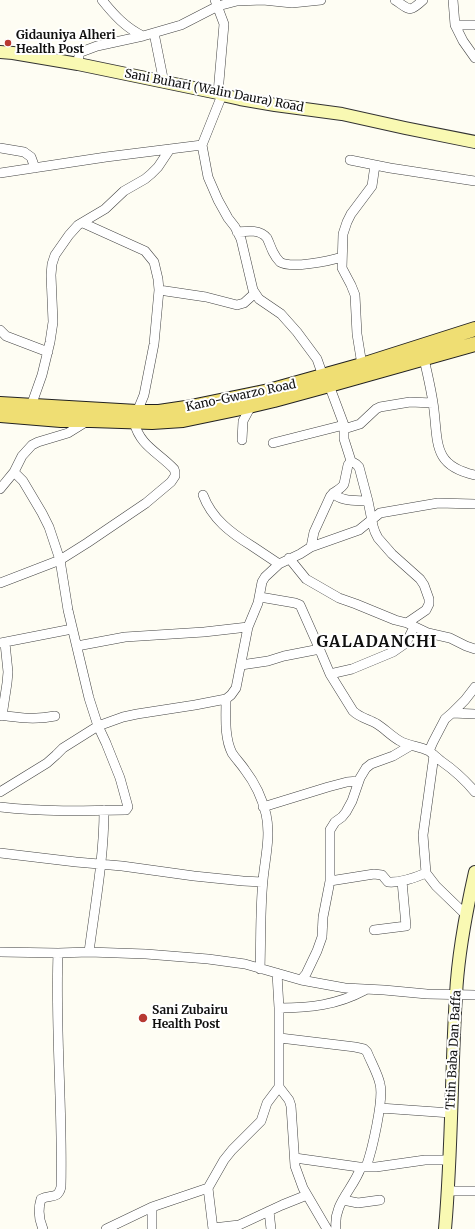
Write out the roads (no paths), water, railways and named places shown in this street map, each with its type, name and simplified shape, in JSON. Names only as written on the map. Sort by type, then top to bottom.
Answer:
[{"type":"main road","name":"Kano-Gwarzo Road","points":[[0,415],[40,418],[72,414],[135,417],[152,422],[183,420],[251,406],[326,381],[362,365],[475,329]]},
{"type":"main road","name":"Kano-Gwarzo Road","points":[[0,404],[52,406],[91,420],[135,417],[326,381],[424,359],[475,344]]},
{"type":"street","points":[[102,0],[117,18],[135,32],[143,36]]},
{"type":"street","points":[[78,64],[79,55],[81,52],[97,46],[143,36],[181,25],[217,3],[263,0],[292,3],[321,0]]},
{"type":"street","points":[[395,0],[410,9],[414,9],[423,0]]},
{"type":"street","points":[[453,0],[455,24],[463,41],[474,53]]},
{"type":"street","points":[[217,3],[224,24],[220,94],[202,145],[208,177],[218,200],[241,239],[249,276],[255,293],[260,299],[281,314],[297,332],[316,359],[344,427],[344,439],[351,461],[359,467],[373,526],[378,538],[392,554],[420,579],[429,599],[429,604],[426,610],[410,625],[406,643],[393,652],[352,668],[330,674]]},
{"type":"street","points":[[455,24],[475,25]]},
{"type":"street","points":[[154,33],[164,82]]},
{"type":"street","name":"Sani Buhari (Walin Daura) Road","points":[[0,52],[78,64],[275,105],[342,114],[475,142]]},
{"type":"street","points":[[0,173],[202,145]]},
{"type":"street","points":[[0,148],[24,152],[31,157],[35,168]]},
{"type":"street","points":[[31,406],[48,352],[52,322],[51,275],[52,264],[56,255],[69,235],[78,225],[105,209],[124,191],[152,174],[170,149]]},
{"type":"street","points":[[350,160],[475,181]]},
{"type":"street","points":[[362,365],[357,334],[355,295],[342,268],[342,234],[354,210],[372,186],[375,165]]},
{"type":"street","points":[[0,583],[60,560],[146,503],[174,479],[174,469],[141,440],[135,428],[135,417],[144,395],[154,344],[160,290],[154,262],[145,251],[83,223]]},
{"type":"street","points":[[237,232],[259,232],[266,237],[276,258],[282,263],[318,263],[342,257]]},
{"type":"street","points":[[160,290],[206,297],[237,305],[244,303],[255,293]]},
{"type":"street","points":[[0,330],[6,336],[48,352]]},
{"type":"street","points":[[424,359],[433,403],[437,444],[444,458],[451,466],[475,475]]},
{"type":"street","points":[[273,443],[360,424],[378,407],[410,402],[433,403]]},
{"type":"street","points":[[242,440],[243,421],[251,406]]},
{"type":"street","points":[[0,489],[14,472],[26,450],[32,445],[68,433],[91,420]]},
{"type":"street","points":[[311,547],[318,522],[330,497],[344,484],[348,465],[351,461]]},
{"type":"street","points":[[0,807],[126,810],[128,807],[125,791],[98,726],[89,698],[72,629],[60,560],[49,527],[23,481],[14,472]]},
{"type":"street","points":[[333,493],[341,498],[368,501]]},
{"type":"street","points":[[203,495],[209,508],[230,532],[279,564]]},
{"type":"street","points":[[0,792],[47,763],[63,748],[98,726],[123,717],[226,699],[231,695],[236,688],[248,627],[256,610],[262,582],[265,577],[279,564],[311,547],[359,530],[377,515],[385,512],[438,503],[475,504]]},
{"type":"street","points":[[289,558],[306,579],[339,598],[428,633],[450,638],[475,649]]},
{"type":"street","points":[[260,597],[298,604],[302,609],[330,674],[352,711],[376,724],[398,740],[431,753],[452,768],[475,792]]},
{"type":"street","points":[[77,646],[125,637],[204,632],[248,627]]},
{"type":"street","points":[[55,716],[16,718],[1,715],[8,672],[2,643],[72,629]]},
{"type":"street","points":[[241,665],[268,661],[284,656],[320,649]]},
{"type":"street","points":[[466,915],[436,886],[426,873],[423,835],[432,742],[445,719],[475,687]]},
{"type":"street","points":[[226,699],[226,724],[232,753],[253,780],[258,789],[267,823],[268,836],[262,882],[260,969]]},
{"type":"street","points":[[452,713],[475,714]]},
{"type":"street","points":[[301,980],[306,974],[322,937],[323,917],[330,881],[330,830],[335,822],[342,818],[346,812],[366,768],[393,756],[410,746]]},
{"type":"street","points":[[263,807],[328,787],[347,782],[359,781]]},
{"type":"street","points":[[89,952],[101,865],[104,810]]},
{"type":"street","points":[[0,853],[101,865],[122,866],[194,876],[262,882]]},
{"type":"street","name":"Titin Baba Dan Baffa","points":[[445,1229],[448,1191],[456,994],[460,952],[475,872]]},
{"type":"street","points":[[330,881],[374,874],[382,875],[388,882],[402,881],[426,873]]},
{"type":"street","points":[[374,930],[406,926],[402,881]]},
{"type":"street","points":[[0,952],[89,952],[223,960],[245,964],[301,980],[345,988],[427,994],[475,995]]},
{"type":"street","points":[[43,1229],[40,1216],[41,1199],[58,1194],[61,1187],[57,995],[58,953]]},
{"type":"street","points":[[277,973],[280,1038],[280,1087],[289,1100],[291,1106],[297,1172],[307,1195],[327,1229]]},
{"type":"street","points":[[279,1008],[327,1005],[339,1002],[366,990]]},
{"type":"street","points":[[280,1038],[355,1047],[366,1050],[380,1084],[380,1108],[370,1156],[339,1205],[335,1220],[336,1229]]},
{"type":"street","points":[[280,1087],[266,1106],[260,1121],[224,1160],[208,1188],[213,1229],[239,1227],[269,1211],[307,1195]]},
{"type":"street","points":[[380,1108],[451,1113]]},
{"type":"street","points":[[295,1158],[364,1167],[425,1160],[449,1160]]},
{"type":"street","points":[[106,1229],[119,1227],[152,1207],[208,1188]]},
{"type":"street","points":[[448,1191],[475,1191]]},
{"type":"street","points":[[343,1200],[358,1203],[380,1200]]},
{"type":"street","points":[[152,1207],[152,1229]]},
{"type":"street","points":[[269,1211],[271,1229]]},
{"type":"place","name":"Gidauniya Alheri Health Post","points":[[8,43]]},
{"type":"place","name":"Sani Zubairu Health Post","points":[[143,1018]]},
{"type":"district","name":"GALADANCHI","points":[[377,642]]}]
